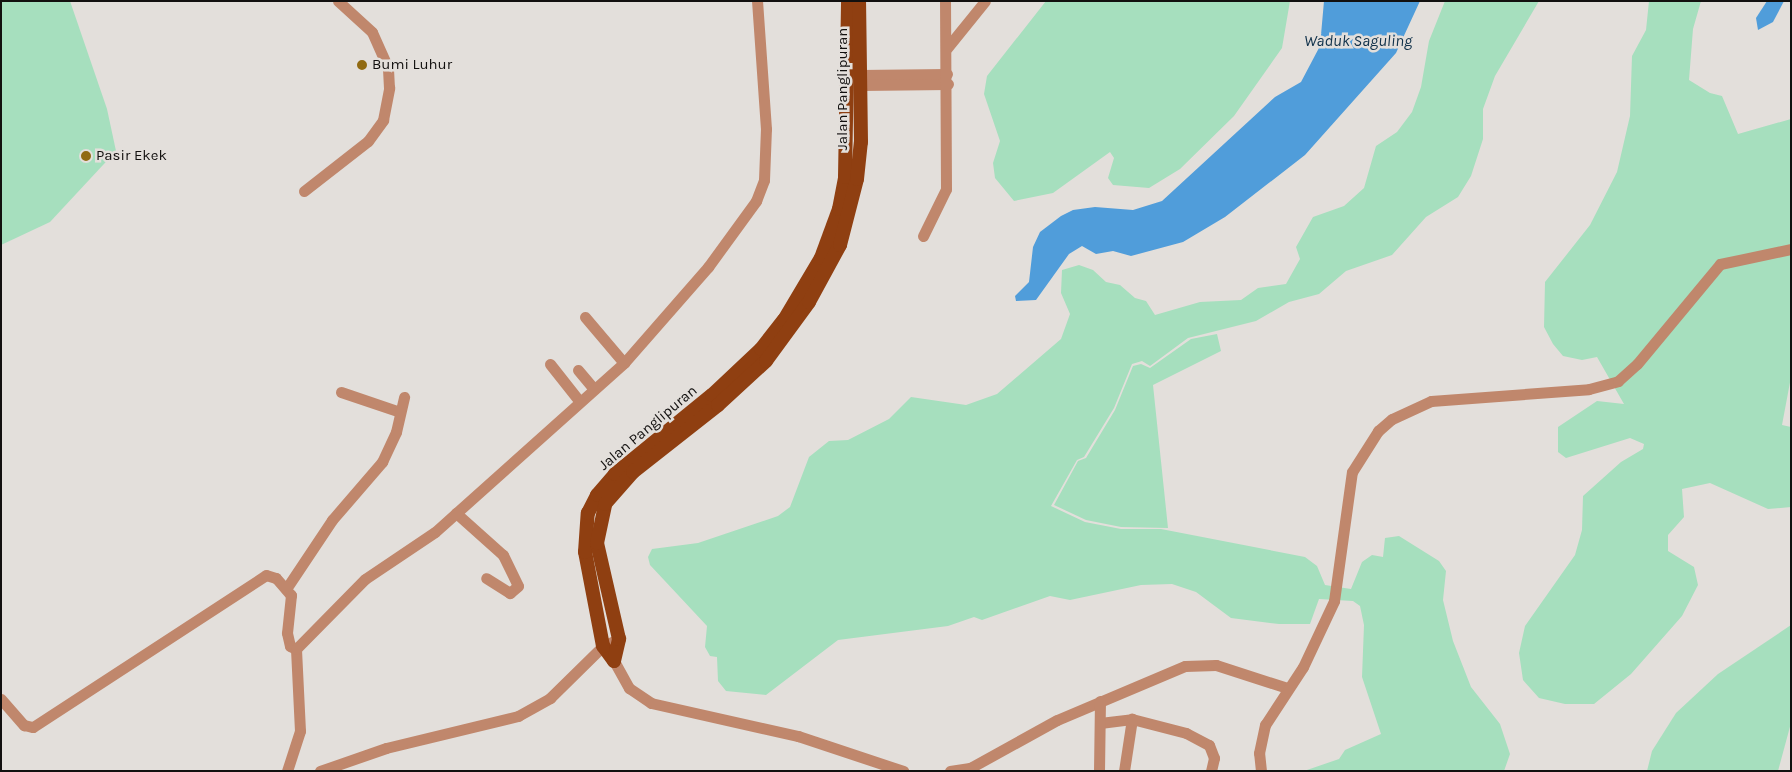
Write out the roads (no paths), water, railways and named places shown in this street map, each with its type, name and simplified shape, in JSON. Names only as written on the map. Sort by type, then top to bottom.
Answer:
[{"type":"main road","name":"Jalan Panglipuran","points":[[614,661],[619,639],[597,543],[605,504],[633,472],[715,400],[775,332],[806,286],[831,233],[839,209],[848,151],[848,1]]},
{"type":"main road","name":"Jalan Panglipuran","points":[[614,661],[603,646],[585,552],[588,513],[597,495],[615,474],[760,367],[791,331],[840,245],[857,179],[860,80],[859,1]]},
{"type":"street","points":[[304,191],[368,141],[383,120],[389,88],[388,68],[372,32],[338,1]]},
{"type":"street","points":[[296,650],[365,579],[435,532],[624,363],[708,267],[760,192],[765,166],[766,87],[758,1]]},
{"type":"street","points":[[923,236],[946,189],[946,1]]},
{"type":"street","points":[[947,48],[985,1]]},
{"type":"street","points":[[860,80],[947,79]]},
{"type":"street","points":[[1260,771],[1259,753],[1265,725],[1287,688],[1303,667],[1326,622],[1338,577],[1352,472],[1378,431],[1392,419],[1431,401],[1589,388],[1618,381],[1637,364],[1720,264],[1791,249]]},
{"type":"street","points":[[585,317],[624,363]]},
{"type":"street","points":[[550,364],[580,402]]},
{"type":"street","points":[[578,370],[594,389]]},
{"type":"street","points":[[341,392],[400,412]]},
{"type":"street","points":[[286,589],[332,520],[382,462],[404,398]]},
{"type":"street","points":[[456,513],[503,555],[518,586],[510,592],[486,578]]},
{"type":"street","points":[[1,699],[24,725],[33,727],[262,576],[276,578],[291,598],[287,638],[296,650],[300,730],[287,771]]},
{"type":"street","points":[[320,771],[386,748],[518,716],[550,698],[603,646],[619,639]]},
{"type":"street","points":[[614,661],[629,688],[651,703],[798,736],[903,771]]},
{"type":"street","points":[[950,771],[970,768],[1100,700],[1185,666],[1216,666],[1287,688]]},
{"type":"street","points":[[1099,771],[1100,700]]},
{"type":"street","points":[[1100,723],[1132,719],[1186,733],[1209,745],[1213,751],[1211,771]]},
{"type":"street","points":[[1124,771],[1132,719]]},
{"type":"water","name":"Waduk Saguling","points":[[1324,1],[1420,1],[1396,53],[1305,155],[1225,217],[1183,242],[1131,256],[1113,251],[1096,254],[1082,246],[1069,254],[1036,300],[1016,301],[1015,296],[1029,282],[1033,247],[1040,232],[1061,216],[1073,210],[1095,207],[1133,210],[1162,201],[1275,97],[1301,82],[1320,46]]},
{"type":"water","points":[[1767,1],[1784,1],[1773,22],[1758,30],[1756,18]]},
{"type":"place","name":"Bumi Luhur","points":[[362,65]]},
{"type":"place","name":"Pasir Ekek","points":[[86,156]]}]
